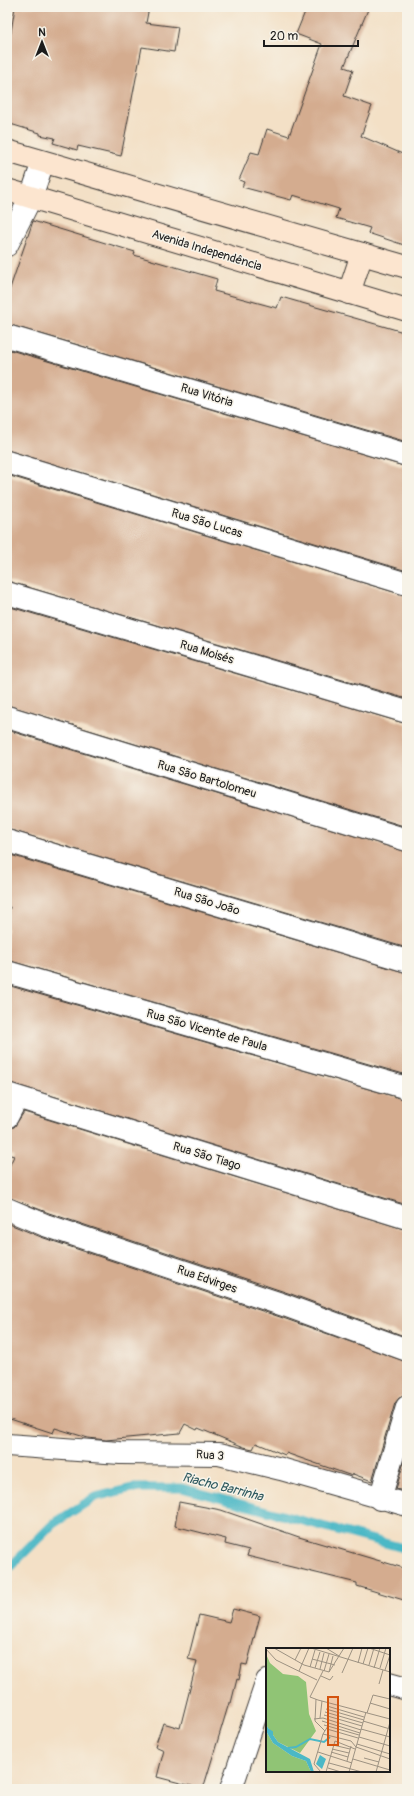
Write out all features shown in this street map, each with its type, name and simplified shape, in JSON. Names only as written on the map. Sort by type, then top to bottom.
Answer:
[{"type":"main road","points":[[7,151],[407,267]]},
{"type":"main road","name":"Avenida Independência","points":[[7,190],[349,294],[407,310]]},
{"type":"main road","points":[[349,294],[362,254]]},
{"type":"street","points":[[7,245],[31,197],[43,162]]},
{"type":"street","name":"Rua Vitória","points":[[7,336],[407,455]]},
{"type":"street","name":"Rua São Lucas","points":[[7,462],[407,584]]},
{"type":"street","name":"Rua Moisés","points":[[7,593],[407,712]]},
{"type":"street","name":"Rua São Bartolomeu","points":[[7,718],[407,840]]},
{"type":"street","name":"Rua São João","points":[[7,841],[407,960]]},
{"type":"street","name":"Rua São Vicente de Paula","points":[[7,972],[407,1088]]},
{"type":"street","points":[[7,1117],[12,1096]]},
{"type":"street","name":"Rua São Tiago","points":[[12,1096],[407,1218]]},
{"type":"street","name":"Rua Edvirges","points":[[7,1209],[45,1225],[287,1306],[407,1350]]},
{"type":"street","points":[[380,1498],[407,1407]]},
{"type":"street","name":"Rua 3","points":[[7,1445],[120,1453],[219,1454],[281,1469],[407,1505]]},
{"type":"street","points":[[230,1789],[266,1684]]},
{"type":"street","points":[[390,1684],[407,1689]]},
{"type":"building","points":[[15,7],[149,7],[146,23],[178,27],[174,52],[142,47],[121,156],[78,146],[77,150],[53,143],[55,138],[40,135],[40,133],[7,123],[7,38],[10,38]]},
{"type":"building","points":[[307,7],[369,7],[344,67],[353,70],[344,96],[372,106],[361,136],[407,156],[407,246],[368,233],[370,228],[336,218],[339,209],[293,195],[291,200],[242,187],[244,182],[239,180],[251,152],[259,154],[267,129],[289,136],[322,44],[296,34]]},
{"type":"building","points":[[33,221],[135,252],[134,255],[217,279],[214,291],[277,308],[281,297],[407,333],[407,442],[7,324],[7,297]]},
{"type":"building","points":[[7,349],[407,467],[407,571],[7,450]]},
{"type":"building","points":[[7,475],[407,596],[407,699],[7,581]]},
{"type":"building","points":[[7,606],[407,724],[407,827],[7,705]]},
{"type":"building","points":[[7,730],[407,852],[407,948],[7,829]]},
{"type":"building","points":[[7,854],[407,973],[407,1075],[7,960],[7,921],[10,907],[7,906]]},
{"type":"building","points":[[7,985],[407,1100],[407,1205],[7,1082]]},
{"type":"building","points":[[24,1112],[407,1230],[407,1325],[404,1336],[291,1294],[49,1213],[7,1197],[7,1171],[14,1156],[7,1154],[7,1129],[14,1127]]},
{"type":"building","points":[[7,1223],[41,1237],[283,1318],[407,1362],[407,1395],[399,1398],[395,1403],[372,1481],[353,1474],[352,1476],[286,1453],[285,1455],[256,1443],[253,1449],[244,1447],[198,1428],[197,1430],[185,1424],[180,1433],[106,1440],[88,1438],[55,1428],[53,1433],[7,1418]]},
{"type":"building","points":[[407,1451],[407,1492],[396,1489]]},
{"type":"building","points":[[179,1502],[221,1510],[299,1537],[407,1569],[407,1601],[357,1586],[357,1583],[247,1556],[249,1550],[225,1544],[226,1539],[175,1526]]},
{"type":"building","points":[[233,1609],[260,1616],[247,1665],[242,1664],[239,1680],[237,1679],[231,1703],[229,1703],[203,1789],[157,1777],[164,1750],[155,1746],[163,1723],[180,1728],[197,1661],[188,1659],[199,1615],[229,1622]]},
{"type":"waterway","name":"Riacho Barrinha","points":[[7,1570],[53,1524],[95,1497],[132,1488],[182,1488],[407,1549]]}]
